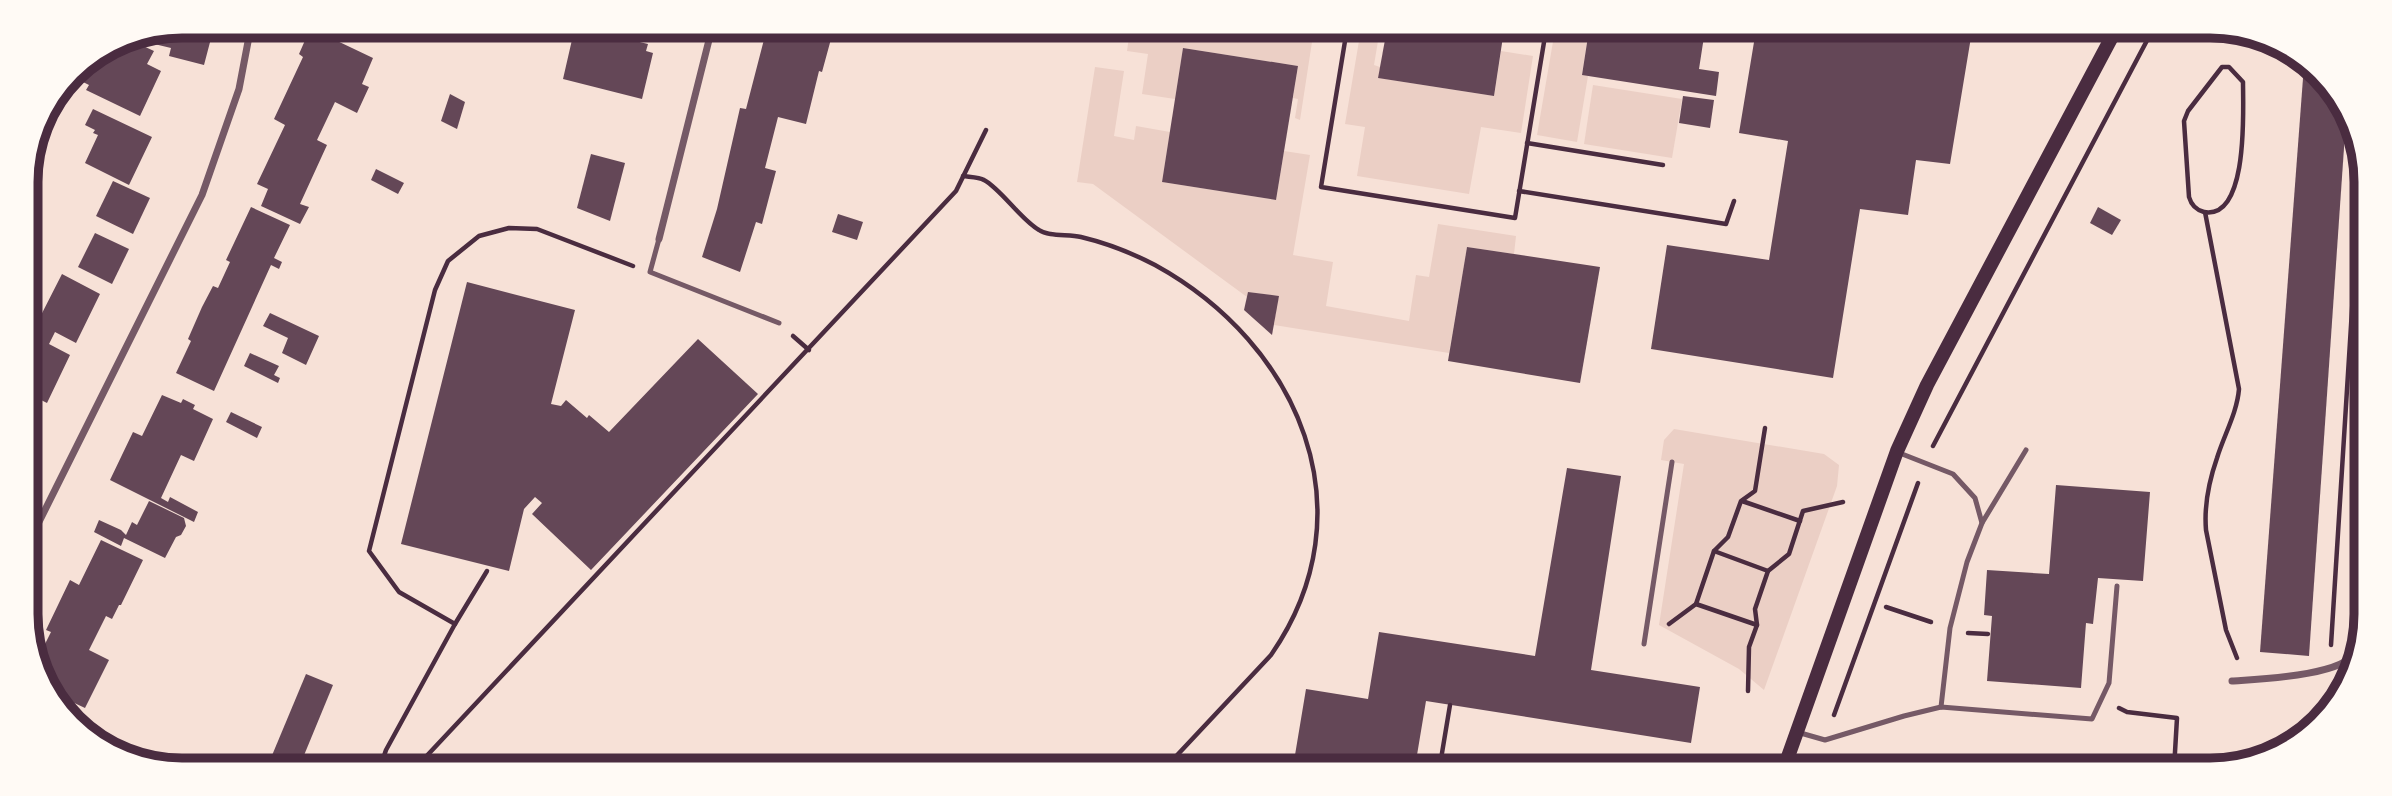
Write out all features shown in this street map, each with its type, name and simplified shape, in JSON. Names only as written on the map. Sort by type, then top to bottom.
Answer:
[{"type":"main road","points":[[1788,757],[1897,451],[1927,385],[2111,38]]},
{"type":"street","points":[[38,515],[202,195],[239,89],[249,38]]},
{"type":"street","points":[[659,239],[709,38]]},
{"type":"street","points":[[2232,681],[2329,670],[2345,664]]},
{"type":"lane","points":[[659,239],[650,272],[779,323]]},
{"type":"lane","points":[[1941,707],[1950,628],[1967,562],[1982,523],[2026,450]]},
{"type":"lane","points":[[1897,451],[1953,474],[1975,498],[1982,523]]},
{"type":"lane","points":[[1644,644],[1672,462]]},
{"type":"lane","points":[[1797,732],[1825,740],[1941,707],[2092,719],[2109,683],[2117,586]]},
{"type":"path","points":[[1346,38],[1321,187],[1515,218],[1545,38]]},
{"type":"path","points":[[1825,740],[1926,461],[2149,38]]},
{"type":"path","points":[[2222,67],[2229,67],[2243,82],[2242,152],[2233,192],[2228,201],[2221,208],[2205,212],[2195,207],[2189,197],[2185,115],[2222,67]]},
{"type":"path","points":[[427,758],[956,191],[986,130]]},
{"type":"path","points":[[1527,143],[1663,165]]},
{"type":"path","points":[[963,176],[984,179],[1040,232],[1078,236],[1119,249],[1167,272],[1209,301],[1254,346],[1266,362],[1289,396],[1306,438],[1317,481],[1318,518],[1314,556],[1303,597],[1271,655],[1175,758]]},
{"type":"path","points":[[1519,191],[1726,224],[1734,201]]},
{"type":"path","points":[[2205,212],[2239,389],[2236,408],[2208,491],[2206,530],[2226,630],[2235,655],[2251,679]]},
{"type":"path","points":[[455,624],[399,592],[369,551],[435,290],[447,261],[479,236],[509,228],[537,229],[650,272]]},
{"type":"path","points":[[2329,670],[2354,276]]},
{"type":"path","points":[[1644,644],[1696,604],[1714,551],[1728,537],[1741,501],[1755,491],[1765,428]]},
{"type":"path","points":[[1741,501],[1800,521]]},
{"type":"path","points":[[1748,691],[1749,648],[1757,625],[1755,609],[1768,571],[1789,554],[1804,511],[1843,502]]},
{"type":"path","points":[[1714,551],[1768,571]]},
{"type":"path","points":[[383,758],[455,624],[487,571]]},
{"type":"path","points":[[1696,604],[1757,625]]},
{"type":"path","points":[[1886,607],[1939,624]]},
{"type":"path","points":[[1965,633],[1988,634]]},
{"type":"path","points":[[2101,700],[2127,712],[2177,718],[2175,757]]},
{"type":"path","points":[[1441,757],[1450,705]]},
{"type":"shaded area","points":[[1129,38],[1299,38],[1312,42],[1300,120],[1295,118],[1298,99],[1293,98],[1298,66],[1183,48],[1175,99],[1142,94],[1148,54],[1127,51]]},
{"type":"shaded area","points":[[1359,38],[1378,38],[1374,65],[1380,67],[1379,78],[1494,96],[1501,51],[1533,56],[1521,133],[1481,127],[1469,194],[1357,176],[1365,127],[1345,124]]},
{"type":"shaded area","points":[[1554,38],[1588,38],[1582,74],[1588,76],[1577,142],[1537,135]]},
{"type":"shaded area","points":[[1095,67],[1124,71],[1114,136],[1134,140],[1136,126],[1170,132],[1162,182],[1276,200],[1284,151],[1310,155],[1293,255],[1333,262],[1326,306],[1409,321],[1416,275],[1429,277],[1438,224],[1516,236],[1514,254],[1467,247],[1449,353],[1274,325],[1278,296],[1248,292],[1247,297],[1093,184],[1077,182]]},
{"type":"shaded area","points":[[1593,85],[1682,99],[1672,158],[1584,144]]},
{"type":"shaded area","points":[[1674,429],[1824,454],[1839,465],[1837,486],[1764,690],[1739,669],[1659,625],[1684,464],[1661,460],[1664,440]]},
{"type":"building","points":[[182,38],[211,38],[204,65],[169,56],[171,48],[150,43]]},
{"type":"building","points":[[306,38],[331,38],[373,58],[362,84],[369,87],[357,113],[335,102],[317,140],[327,145],[300,204],[309,207],[300,224],[261,206],[268,189],[257,184],[285,125],[274,119],[303,57],[299,54]]},
{"type":"building","points":[[572,38],[623,38],[648,44],[646,51],[653,53],[642,99],[563,79]]},
{"type":"building","points":[[764,38],[831,38],[822,72],[819,71],[806,124],[778,117],[765,168],[776,171],[762,224],[756,222],[740,272],[702,257],[717,209],[740,108],[746,109]]},
{"type":"building","points":[[1385,38],[1503,38],[1494,96],[1378,78]]},
{"type":"building","points":[[1588,38],[1704,38],[1699,69],[1719,72],[1716,96],[1582,75]]},
{"type":"building","points":[[1755,38],[1971,38],[1950,164],[1916,160],[1908,215],[1860,209],[1833,378],[1651,349],[1667,245],[1769,260],[1788,141],[1739,133]]},
{"type":"building","points":[[140,45],[154,51],[147,64],[161,71],[140,116],[86,90],[89,85],[80,81],[119,53]]},
{"type":"building","points":[[1183,48],[1298,66],[1276,200],[1162,182]]},
{"type":"building","points":[[2303,73],[2329,102],[2345,134],[2309,656],[2260,652]]},
{"type":"building","points":[[450,94],[465,102],[457,129],[441,121]]},
{"type":"building","points":[[1683,96],[1714,100],[1710,128],[1679,123]]},
{"type":"building","points":[[93,109],[152,137],[129,185],[85,163],[98,135],[93,133],[95,130],[85,125]]},
{"type":"building","points":[[591,154],[625,163],[610,221],[577,208]]},
{"type":"building","points":[[376,169],[404,183],[398,194],[371,180]]},
{"type":"building","points":[[113,181],[150,198],[133,234],[96,216]]},
{"type":"building","points":[[251,207],[290,225],[274,258],[282,262],[279,269],[271,265],[214,391],[176,373],[191,341],[188,339],[202,307],[213,286],[218,288],[230,262],[226,260]]},
{"type":"building","points":[[2098,207],[2121,220],[2112,235],[2090,223]]},
{"type":"building","points":[[838,214],[863,222],[857,240],[832,232]]},
{"type":"building","points":[[95,233],[129,249],[112,284],[78,267]]},
{"type":"building","points":[[1467,247],[1600,267],[1580,383],[1448,361]]},
{"type":"building","points":[[62,274],[100,294],[76,343],[55,332],[49,344],[70,355],[47,403],[38,399],[39,320]]},
{"type":"building","points":[[467,282],[575,310],[551,404],[561,406],[566,400],[609,432],[698,339],[758,394],[591,570],[532,514],[542,503],[535,497],[524,509],[509,571],[401,544]]},
{"type":"building","points":[[1248,292],[1279,296],[1272,335],[1244,310]]},
{"type":"building","points":[[270,313],[319,336],[306,365],[282,353],[288,338],[263,326]]},
{"type":"building","points":[[250,353],[279,366],[274,375],[280,378],[278,383],[244,366]]},
{"type":"building","points":[[162,395],[181,403],[183,399],[195,405],[193,409],[213,419],[194,461],[181,455],[161,498],[168,502],[170,497],[198,512],[194,522],[110,480],[133,432],[142,436]]},
{"type":"building","points":[[231,412],[262,427],[257,438],[226,422]]},
{"type":"building","points":[[1567,468],[1621,476],[1591,670],[1700,687],[1691,743],[1426,701],[1417,757],[1295,757],[1306,689],[1368,699],[1379,632],[1535,656]]},
{"type":"building","points":[[2056,485],[2150,492],[2143,581],[2098,578],[2093,624],[2086,623],[2081,688],[1987,681],[1992,616],[1984,615],[1987,570],[2049,574]]},
{"type":"building","points":[[149,501],[184,518],[186,526],[181,535],[176,537],[165,558],[124,538],[121,546],[94,532],[99,520],[126,535],[132,522],[137,525]]},
{"type":"building","points":[[101,540],[143,560],[121,605],[112,619],[106,616],[89,650],[109,660],[85,708],[67,700],[63,694],[53,677],[43,648],[51,632],[46,630],[70,580],[79,585]]},
{"type":"building","points":[[306,674],[333,685],[303,758],[271,758]]}]
